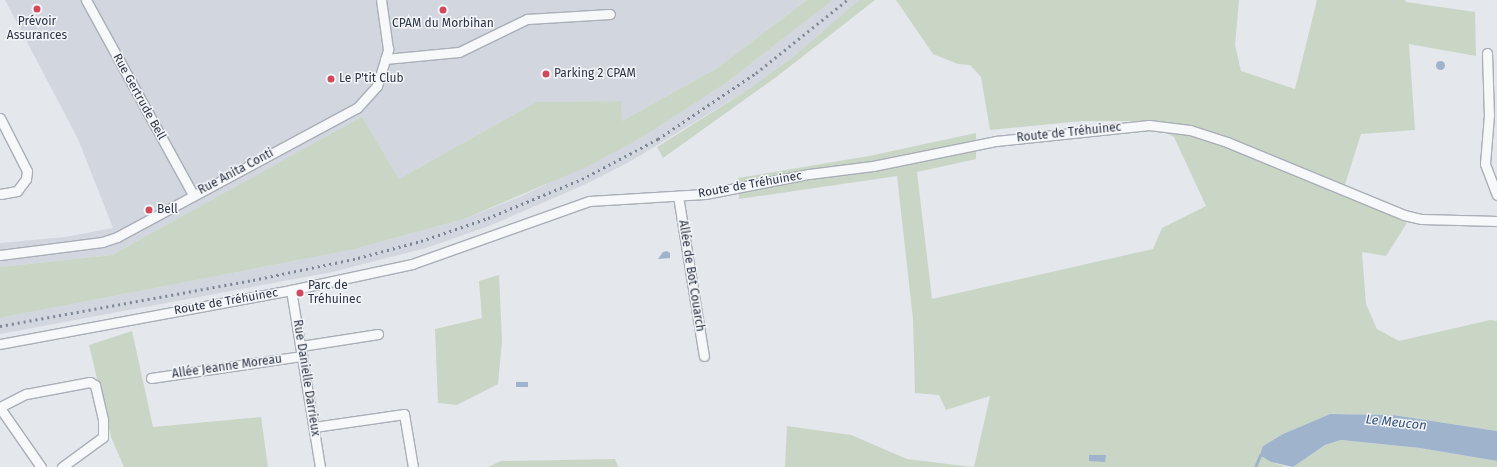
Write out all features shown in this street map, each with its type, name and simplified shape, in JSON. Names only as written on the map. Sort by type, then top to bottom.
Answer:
[{"type":"street","name":"Rue Gertrude Bell","points":[[86,0],[193,195]]},
{"type":"street","name":"Rue Anita Conti","points":[[0,254],[102,242],[117,237],[357,108],[377,86],[386,59],[388,49],[381,0]]},
{"type":"street","points":[[386,59],[459,52],[527,19],[610,14]]},
{"type":"street","points":[[1487,53],[1490,115],[1485,164],[1497,195]]},
{"type":"street","points":[[0,118],[27,172],[26,179],[17,191],[0,194]]},
{"type":"street","name":"Route de Tréhuinec","points":[[0,344],[291,290],[412,264],[589,201],[606,198],[678,196],[872,166],[996,140],[1149,125],[1190,130],[1227,142],[1404,215],[1422,219],[1497,221]]},
{"type":"street","name":"Allée de Bot Couarch","points":[[678,196],[704,356]]},
{"type":"street","name":"Rue Danielle Darrieux","points":[[291,290],[320,467]]},
{"type":"street","points":[[301,346],[378,334]]},
{"type":"street","name":"Allée Jeanne Moreau","points":[[151,378],[302,356]]},
{"type":"street","points":[[41,467],[0,407],[26,394],[90,382],[95,385],[103,420],[103,437],[62,467]]},
{"type":"street","points":[[314,427],[404,414],[413,467]]},
{"type":"shaded area","points":[[5,0],[807,0],[717,68],[622,121],[620,101],[536,102],[399,179],[362,118],[112,255],[0,267],[0,243],[65,237],[113,228],[78,139]]},
{"type":"shaded area","points":[[833,0],[859,0],[794,56],[749,89],[631,161],[586,184],[489,226],[426,248],[332,272],[0,334],[0,318],[351,250],[464,219],[522,196],[634,142],[726,83]]},
{"type":"green space","points":[[807,0],[833,0],[726,83],[672,118],[634,142],[584,168],[464,219],[351,250],[0,318],[0,267],[112,255],[362,117],[399,179],[536,102],[621,101],[622,121],[717,68]]},
{"type":"green space","points":[[859,0],[875,0],[775,78],[663,158],[657,147],[749,89],[794,56]]},
{"type":"green space","points":[[896,0],[1239,0],[1235,45],[1241,71],[1295,89],[1317,0],[1405,0],[1406,2],[1475,12],[1476,56],[1409,44],[1415,130],[1361,134],[1342,194],[1407,223],[1386,256],[1362,252],[1366,304],[1377,329],[1399,341],[1490,320],[1497,321],[1497,431],[1393,415],[1330,414],[1283,434],[1263,446],[1271,462],[1287,467],[974,467],[990,396],[946,410],[939,395],[915,393],[913,319],[897,176],[739,199],[738,178],[869,156],[976,133],[976,159],[917,172],[932,299],[1153,249],[1162,228],[1206,206],[1174,137],[1145,121],[1082,121],[990,130],[981,77],[970,65],[958,64],[933,54]]},
{"type":"green space","points":[[499,275],[502,340],[498,384],[457,405],[438,403],[435,329],[482,318],[479,281]]},
{"type":"green space","points":[[132,331],[153,427],[261,417],[268,467],[124,467],[111,437],[89,345]]},
{"type":"green space","points":[[787,426],[851,435],[907,459],[972,467],[785,467]]},
{"type":"green space","points":[[1341,440],[1420,448],[1497,461],[1497,467],[1293,467],[1325,445]]},
{"type":"green space","points":[[615,459],[618,467],[488,467],[501,461]]},
{"type":"water","points":[[1440,60],[1445,65],[1440,70],[1435,65]]},
{"type":"water","points":[[667,251],[670,253],[670,258],[658,259],[663,252]]},
{"type":"water","points":[[516,382],[528,382],[528,387],[516,387]]},
{"type":"water","points":[[1330,414],[1393,415],[1497,431],[1497,461],[1420,448],[1341,440],[1325,445],[1293,467],[1271,462],[1260,455],[1263,446],[1283,434]]},
{"type":"water","points":[[1089,455],[1106,455],[1105,462],[1089,461]]},
{"type":"waterway","name":"Le Meucon","points":[[1255,467],[1260,455],[1263,454]]},
{"type":"railway","points":[[0,326],[253,280],[358,258],[421,241],[488,218],[582,179],[658,139],[756,73],[847,0]]},
{"type":"place","name":"Prévoir Assurances","points":[[37,9]]},
{"type":"place","name":"CPAM du Morbihan","points":[[443,10]]},
{"type":"place","name":"Parking 2 CPAM","points":[[546,74]]},
{"type":"place","name":"Le P'tit Club","points":[[331,79]]},
{"type":"place","name":"Bell","points":[[149,210]]},
{"type":"place","name":"Parc de Tréhuinec","points":[[300,293]]}]
